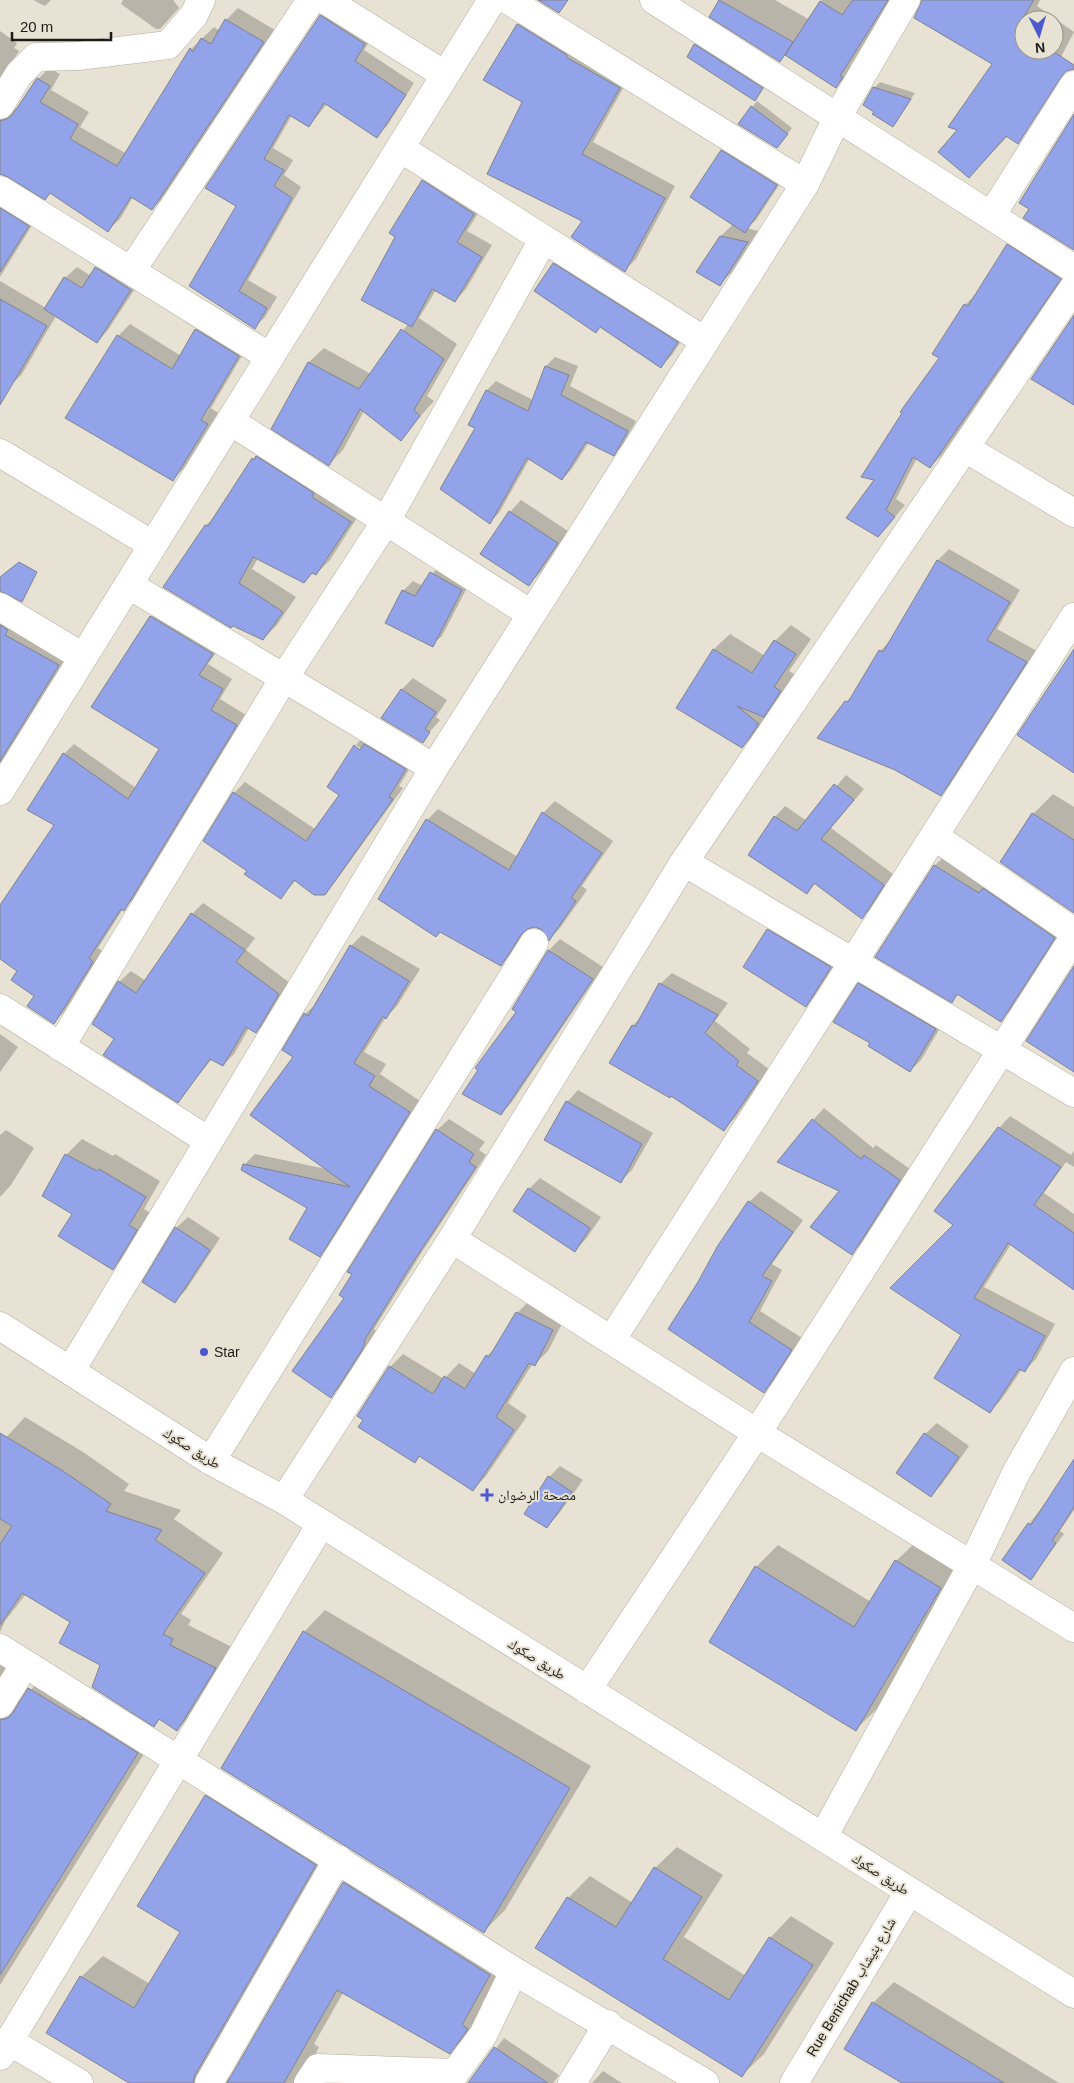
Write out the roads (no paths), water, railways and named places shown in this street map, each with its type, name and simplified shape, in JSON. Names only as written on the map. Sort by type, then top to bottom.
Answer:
[{"type":"street","points":[[0,105],[19,74],[36,57],[78,56],[168,45],[194,15],[201,0]]},
{"type":"street","points":[[131,271],[311,0]]},
{"type":"street","points":[[325,0],[445,75]]},
{"type":"street","points":[[0,791],[492,0]]},
{"type":"street","points":[[508,0],[804,184]]},
{"type":"street","points":[[654,0],[838,116],[1074,269]]},
{"type":"street","points":[[71,1370],[434,768],[804,184],[838,116],[906,0]]},
{"type":"street","points":[[991,216],[1074,84]]},
{"type":"street","points":[[400,148],[705,341]]},
{"type":"street","points":[[0,190],[270,357]]},
{"type":"street","points":[[60,1047],[284,678],[386,521],[543,240]]},
{"type":"street","points":[[284,1500],[452,1239],[684,862],[1074,287]]},
{"type":"street","points":[[230,421],[531,614]]},
{"type":"street","points":[[965,448],[1074,512]]},
{"type":"street","points":[[0,453],[153,545]]},
{"type":"street","points":[[129,585],[434,768]]},
{"type":"street","points":[[0,607],[83,657]]},
{"type":"street","points":[[612,1339],[1074,617]]},
{"type":"street","points":[[934,836],[1074,932]]},
{"type":"street","points":[[684,862],[1074,1093]]},
{"type":"street","points":[[587,1690],[757,1433],[1074,937]]},
{"type":"street","points":[[211,1461],[534,943]]},
{"type":"street","points":[[0,1008],[209,1141]]},
{"type":"street","points":[[452,1239],[757,1433],[1074,1628]]},
{"type":"street","name":"طريق صكوك","points":[[0,1326],[211,1461],[284,1500],[1074,1994]]},
{"type":"street","points":[[824,1837],[972,1565],[1016,1473],[1074,1371]]},
{"type":"street","points":[[79,2083],[5,2049],[321,1524]]},
{"type":"street","points":[[0,1648],[178,1762],[338,1859],[514,1971],[608,2024],[704,2083]]},
{"type":"street","points":[[0,1704],[25,1664]]},
{"type":"street","points":[[209,2083],[338,1859]]},
{"type":"street","name":"Rue Benichab شارع بنيشاب","points":[[794,2083],[909,1892]]},
{"type":"street","points":[[308,2083],[318,2068],[455,2073],[483,2035],[514,1971]]},
{"type":"street","points":[[572,2083],[608,2024]]},
{"type":"place","name":"Star","points":[[204,1352]]},
{"type":"place","name":"مصحة الرضوان","points":[[487,1495]]}]
